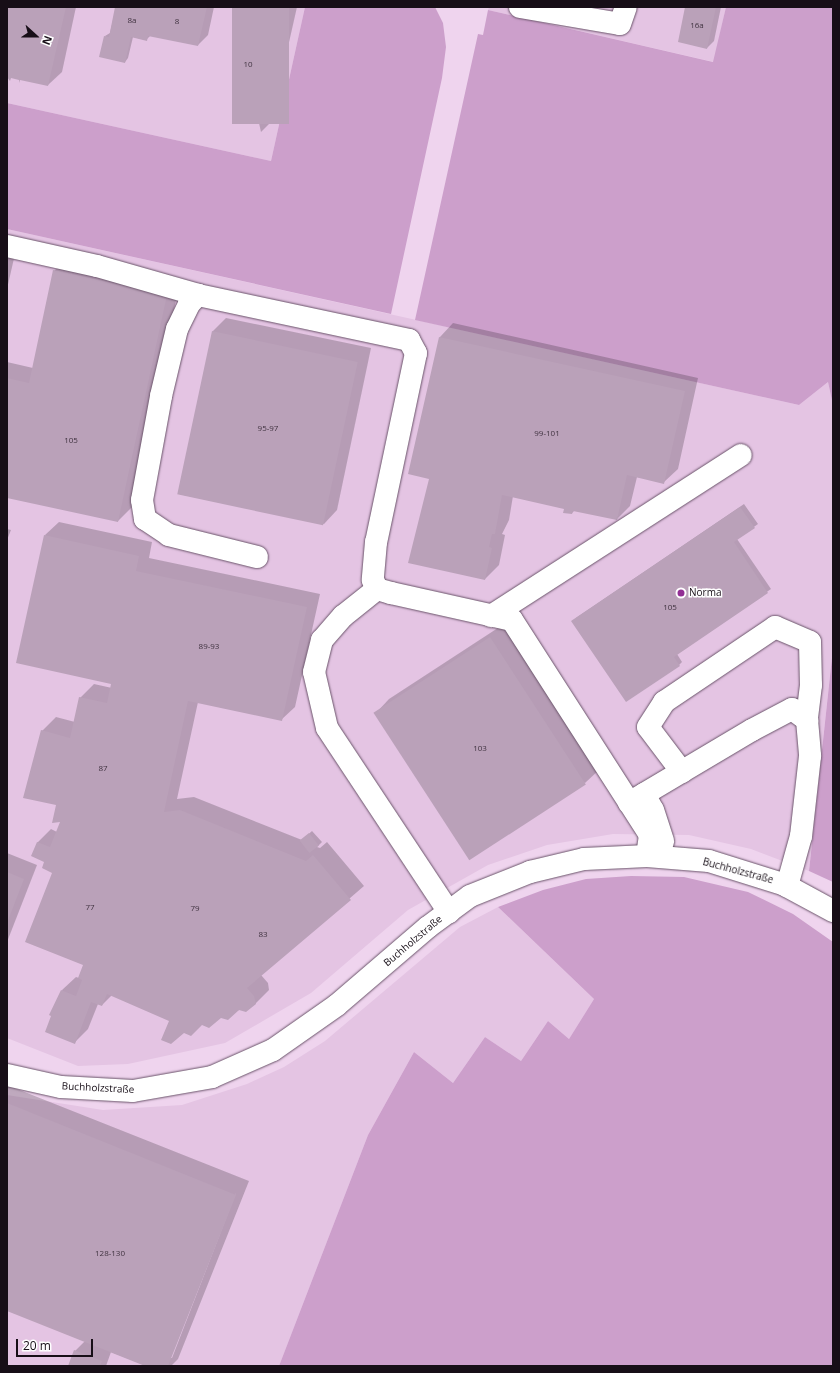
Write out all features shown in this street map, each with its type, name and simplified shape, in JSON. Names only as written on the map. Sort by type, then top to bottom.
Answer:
[{"type":"street","points":[[520,7],[620,24],[626,7]]},
{"type":"street","points":[[7,246],[97,266],[198,295],[409,340],[416,353],[376,542],[373,580],[377,589]]},
{"type":"street","points":[[198,295],[189,304],[177,329],[161,396],[142,500],[145,519],[169,535],[257,557]]},
{"type":"street","points":[[491,616],[742,455]]},
{"type":"street","points":[[377,589],[512,620],[637,798],[650,835],[647,856]]},
{"type":"street","points":[[377,589],[343,616],[322,640],[314,672],[327,728],[449,912]]},
{"type":"street","points":[[682,772],[648,727],[664,702],[775,627],[810,642],[811,685],[807,720],[810,756],[801,836],[787,886]]},
{"type":"street","points":[[637,798],[792,709],[807,720]]},
{"type":"street","points":[[637,798],[653,810],[668,857]]},
{"type":"street","name":"Buchholzstraße","points":[[7,1075],[61,1087],[133,1091],[212,1077],[273,1050],[337,1005],[470,896],[530,872],[584,859],[647,856],[709,861],[787,886],[833,911]]},
{"type":"shaded area","points":[[7,7],[305,7],[271,161],[7,103]]},
{"type":"shaded area","points":[[305,7],[435,7],[443,23],[446,47],[442,78],[391,314],[7,229],[7,103],[271,161]]},
{"type":"shaded area","points":[[489,7],[726,7],[714,62],[488,10]]},
{"type":"shaded area","points":[[726,7],[833,7],[833,405],[828,382],[799,405],[415,320],[478,34],[483,35],[488,10],[713,62]]},
{"type":"shaded area","points":[[7,229],[799,405],[828,382],[833,405],[833,647],[809,871],[751,849],[689,835],[613,834],[547,845],[488,865],[408,910],[311,993],[225,1043],[128,1064],[78,1066],[7,1038]]},
{"type":"shaded area","points":[[833,648],[833,882],[809,871]]},
{"type":"shaded area","points":[[631,876],[684,877],[748,892],[793,914],[833,942],[833,1366],[279,1366],[368,1135],[414,1052],[453,1083],[485,1037],[521,1061],[548,1021],[569,1039],[594,999],[498,907],[543,890],[586,879]]},
{"type":"shaded area","points":[[498,907],[594,999],[569,1039],[548,1021],[521,1061],[485,1037],[453,1083],[414,1052],[368,1135],[279,1366],[7,1366],[7,1095],[103,1110],[182,1105],[247,1084],[284,1067],[325,1041],[460,927]]},
{"type":"building","points":[[7,7],[66,7],[48,86],[20,80],[19,83],[19,80],[11,78],[10,81],[7,77]]},
{"type":"building","points":[[115,7],[207,7],[198,46],[148,36],[147,41],[131,37],[125,63],[99,57],[104,36],[109,37]]},
{"type":"building","points":[[232,7],[289,7],[289,124],[232,124]]},
{"type":"building","points":[[685,7],[716,7],[707,49],[678,42]]},
{"type":"building","points":[[53,270],[167,295],[118,522],[7,498],[7,378],[29,383]]},
{"type":"building","points":[[212,331],[358,362],[323,525],[177,494]]},
{"type":"building","points":[[439,337],[685,391],[664,484],[627,475],[617,520],[573,511],[572,514],[563,513],[564,509],[502,495],[495,534],[492,534],[489,547],[492,548],[485,580],[408,563],[429,479],[408,474]]},
{"type":"building","points":[[740,507],[755,528],[734,542],[768,593],[674,657],[680,666],[626,702],[571,621]]},
{"type":"building","points":[[44,535],[139,556],[136,571],[307,607],[282,721],[188,701],[164,812],[180,810],[306,861],[313,855],[351,900],[247,988],[254,996],[256,1004],[246,1012],[239,1010],[228,1020],[221,1018],[209,1028],[202,1025],[191,1036],[184,1033],[171,1044],[161,1040],[169,1021],[107,994],[102,1006],[91,1002],[75,1044],[45,1032],[51,1016],[49,1015],[61,990],[76,996],[82,980],[78,978],[83,965],[25,942],[52,873],[42,868],[44,862],[31,856],[37,842],[50,847],[60,822],[52,823],[56,805],[23,798],[41,730],[70,738],[79,697],[107,703],[111,684],[16,663]]},
{"type":"building","points":[[490,637],[586,785],[469,860],[373,713]]},
{"type":"building","points":[[309,833],[319,846],[309,853],[300,840]]},
{"type":"building","points":[[7,872],[24,879],[7,923]]},
{"type":"building","points":[[7,1103],[236,1195],[168,1366],[145,1366],[7,1311]]},
{"type":"building","points":[[74,1350],[102,1361],[100,1366],[68,1366]]},
{"type":"place","name":"Norma","points":[[681,593]]}]
